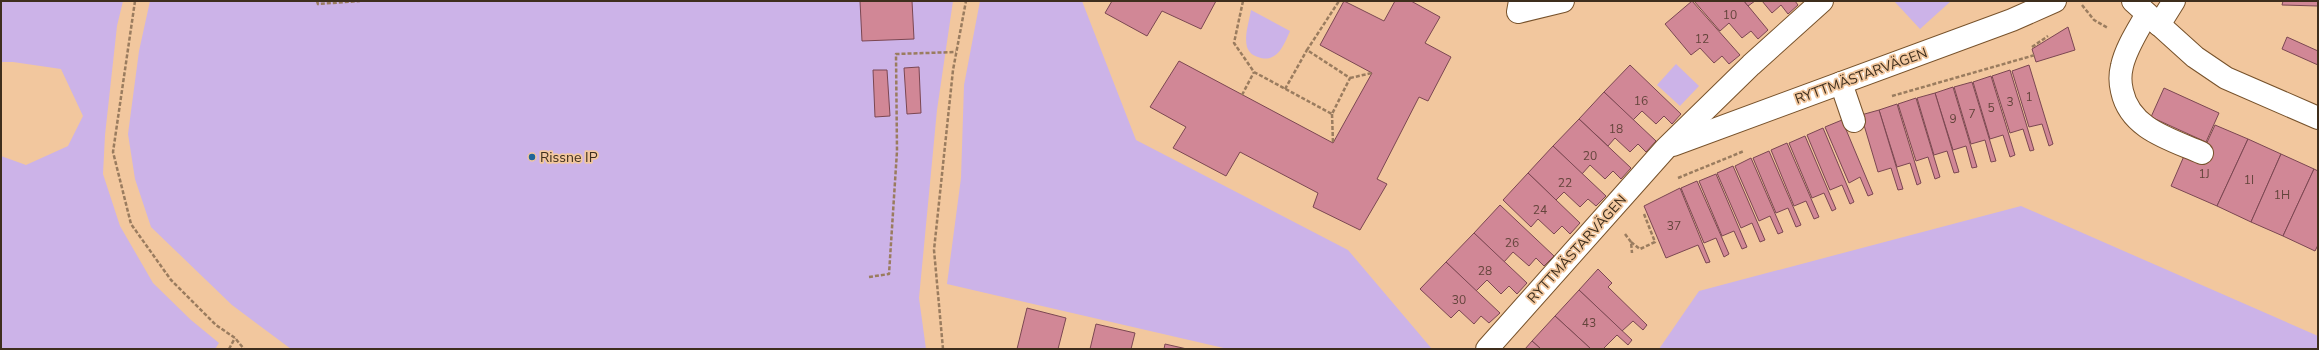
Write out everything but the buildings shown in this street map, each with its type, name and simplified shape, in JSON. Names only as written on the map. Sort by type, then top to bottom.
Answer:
[{"type":"street","points":[[1519,6],[1563,1]]},
{"type":"street","name":"RYTTMÄSTARVÄGEN","points":[[1487,349],[1666,148],[1751,65],[1822,1]]},
{"type":"street","name":"RYTTMÄSTARVÄGEN","points":[[1666,148],[2012,20],[2055,1]]},
{"type":"street","points":[[2174,1],[2146,13],[2121,67],[2121,84],[2125,104],[2135,119],[2150,130],[2202,153]]},
{"type":"street","points":[[2146,13],[2195,57],[2226,78],[2318,118]]},
{"type":"street","points":[[1841,83],[1854,121]]},
{"type":"path","points":[[135,1],[113,152],[131,224],[171,280],[216,326],[235,338],[244,349]]},
{"type":"path","points":[[318,1],[318,4],[360,1]]},
{"type":"path","points":[[943,349],[934,250],[956,52],[966,1]]},
{"type":"path","points":[[1243,1],[1234,43],[1254,72],[1332,114]]},
{"type":"path","points":[[1285,89],[1307,50],[1339,1]]},
{"type":"path","points":[[2032,47],[2039,43]]},
{"type":"path","points":[[1307,50],[1350,78],[1372,73]]},
{"type":"path","points":[[869,277],[889,274],[897,151],[896,54],[956,52]]},
{"type":"path","points":[[1242,95],[1254,72]]},
{"type":"path","points":[[1333,143],[1332,114],[1350,78]]},
{"type":"path","points":[[1631,242],[1640,249],[1655,242],[1641,206]]},
{"type":"path","points":[[229,349],[235,338]]},
{"type":"shaded area","points":[[1,1],[123,1],[117,26],[105,135],[103,174],[120,226],[153,283],[191,320],[219,343],[215,349],[1,349],[1,156],[26,165],[68,146],[83,116],[61,69],[13,62],[1,62]]},
{"type":"shaded area","name":"Rissne IP","points":[[150,1],[953,1],[937,110],[919,298],[926,349],[291,349],[232,305],[151,227],[135,179],[128,134],[139,51]]},
{"type":"shaded area","points":[[980,1],[1082,1],[1136,140],[1348,250],[1432,349],[1228,349],[947,284],[961,178],[964,85]]},
{"type":"shaded area","points":[[1894,1],[1951,1],[1920,29]]},
{"type":"shaded area","points":[[1251,10],[1290,31],[1279,52],[1275,56],[1265,58],[1255,56],[1250,53],[1246,43],[1246,34]]},
{"type":"shaded area","points":[[1676,64],[1699,86],[1680,106],[1657,85]]},
{"type":"shaded area","points":[[2021,206],[2318,336],[2318,349],[1659,349],[1699,291]]},
{"type":"place","name":"Rissne IP","points":[[532,157]]}]
